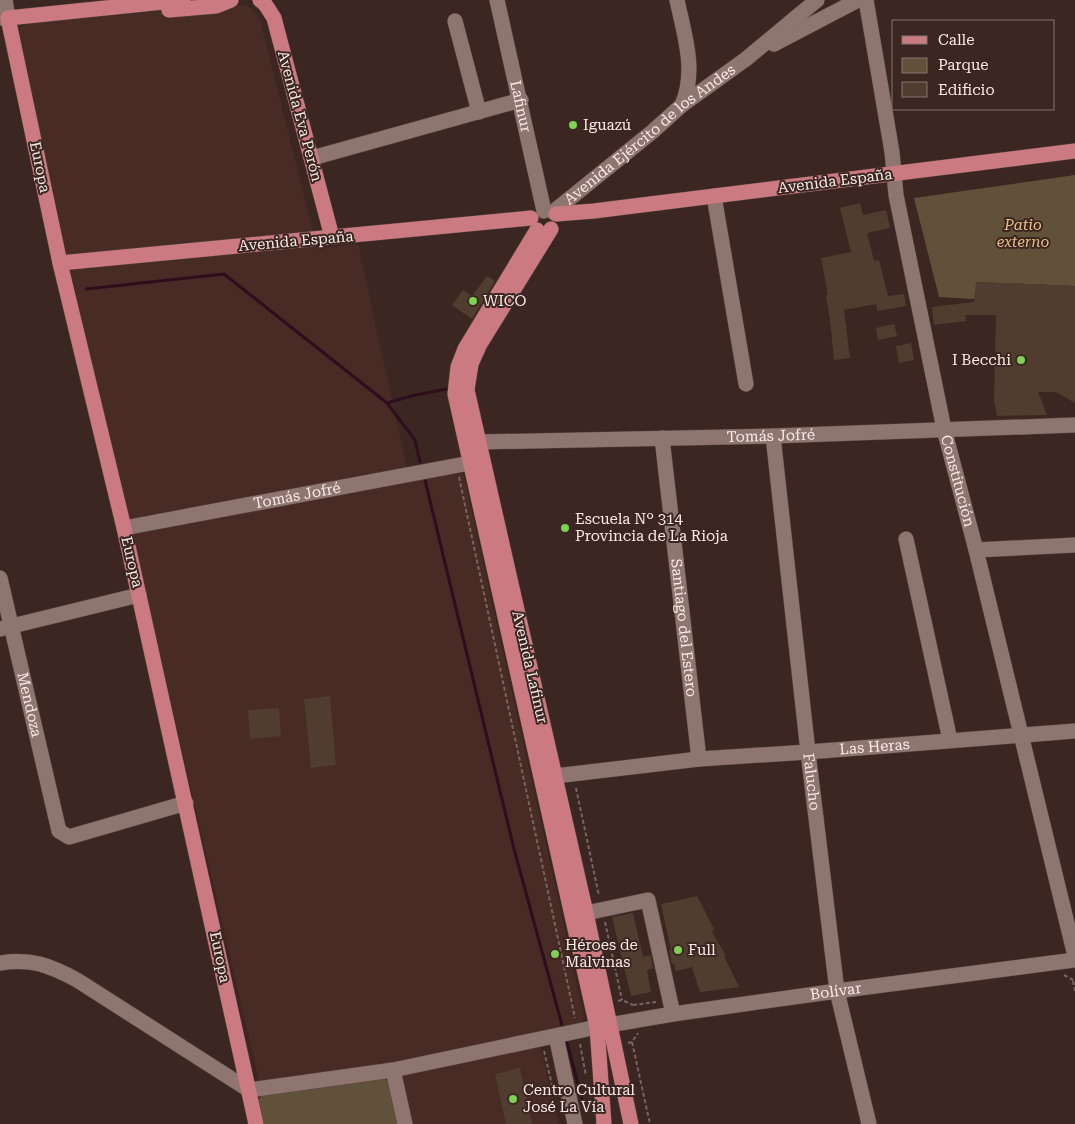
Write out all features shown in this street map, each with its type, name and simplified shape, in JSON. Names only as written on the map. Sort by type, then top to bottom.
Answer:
[{"type":"main road","points":[[5,22],[183,0]]},
{"type":"main road","points":[[138,6],[216,6],[226,0],[231,0]]},
{"type":"main road","name":"Avenida Eva Perón","points":[[260,0],[274,18],[332,238]]},
{"type":"main road","name":"Europa","points":[[5,22],[60,263],[124,528],[256,1124]]},
{"type":"main road","name":"Avenida España","points":[[60,263],[547,219],[1075,151]]},
{"type":"main road","name":"Avenida Lafinur","points":[[547,219],[480,344],[468,375],[468,390],[473,443],[555,776],[586,913],[603,1026],[604,1124]]},
{"type":"main road","name":"Avenida Lafinur","points":[[473,443],[463,464],[603,1026],[631,1124]]},
{"type":"street","name":"Europa","points":[[5,0],[5,22]]},
{"type":"street","name":"Lafinur","points":[[497,0],[547,219]]},
{"type":"street","points":[[677,0],[690,72],[688,90],[682,105]]},
{"type":"street","name":"Avenida Ejército de los Andes","points":[[547,219],[682,105],[746,59],[817,0]]},
{"type":"street","name":"Avenida Ejército de los Andes","points":[[746,59],[858,0]]},
{"type":"street","name":"Constitución","points":[[866,0],[892,152],[896,195],[944,429],[976,550],[1075,956]]},
{"type":"street","points":[[455,21],[479,112]]},
{"type":"street","points":[[312,158],[520,100]]},
{"type":"street","points":[[714,196],[746,384]]},
{"type":"street","name":"Tomás Jofré","points":[[473,443],[773,436],[1075,425]]},
{"type":"street","name":"Falucho","points":[[773,436],[837,991],[869,1124]]},
{"type":"street","name":"Santiago del Estero","points":[[662,438],[699,759]]},
{"type":"street","name":"Tomás Jofré","points":[[124,528],[463,464]]},
{"type":"street","points":[[906,540],[950,740]]},
{"type":"street","points":[[976,550],[1075,545]]},
{"type":"street","name":"Mendoza","points":[[0,578],[6,628],[59,831],[69,837],[186,803]]},
{"type":"street","points":[[6,628],[139,595]]},
{"type":"street","name":"Las Heras","points":[[555,776],[699,759],[1075,731]]},
{"type":"street","points":[[586,913],[648,900],[673,1014]]},
{"type":"street","points":[[0,962],[15,960],[34,961],[52,967],[76,980],[249,1090]]},
{"type":"street","name":"Bolívar","points":[[249,1090],[393,1070],[603,1026],[673,1014],[1075,960]]},
{"type":"street","points":[[556,1036],[575,1124]]},
{"type":"street","points":[[393,1070],[405,1124]]},
{"type":"path","points":[[463,464],[587,1079]]},
{"type":"path","points":[[576,788],[622,1000]]},
{"type":"path","points":[[1072,981],[1075,991]]},
{"type":"path","points":[[632,1042],[650,1124]]},
{"type":"shaded area","points":[[236,4],[245,5],[252,9],[261,23],[317,248],[358,244],[409,478],[460,470],[464,476],[584,1016],[582,1022],[537,1032],[559,1124],[269,1124],[17,40],[19,28],[30,23]]},
{"type":"green space","name":"Patio externo","points":[[1075,175],[1075,286],[977,282],[974,299],[939,297],[914,198]]},
{"type":"green space","points":[[381,1076],[391,1084],[400,1124],[260,1124],[256,1103],[264,1093]]},
{"type":"building","points":[[860,203],[863,215],[886,210],[890,228],[867,233],[874,261],[879,260],[888,296],[904,294],[906,306],[877,311],[876,304],[844,310],[850,358],[834,360],[826,295],[828,295],[821,258],[851,252],[840,208]]},
{"type":"building","name":"WICO","points":[[487,276],[495,281],[472,319],[452,305],[463,290],[472,296]]},
{"type":"building","points":[[976,282],[1075,286],[1075,403],[1056,392],[1038,392],[1047,415],[997,416],[994,400],[996,315],[965,315],[966,321],[934,325],[932,307],[974,302]]},
{"type":"building","points":[[894,324],[897,336],[878,340],[876,328]]},
{"type":"building","points":[[911,343],[914,360],[899,363],[896,346]]},
{"type":"building","points":[[330,696],[336,765],[311,768],[304,699]]},
{"type":"building","points":[[279,708],[281,736],[250,739],[248,710]]},
{"type":"building","points":[[697,896],[714,929],[712,932],[726,956],[724,956],[739,987],[700,992],[692,967],[676,971],[674,964],[672,964],[669,951],[671,950],[661,904]]},
{"type":"building","points":[[633,913],[643,957],[651,955],[653,968],[647,970],[651,992],[631,996],[612,917]]},
{"type":"building","name":"Centro Cultural José La Vía","points":[[520,1068],[532,1124],[506,1124],[495,1074]]},
{"type":"waterway","points":[[86,289],[224,274],[387,403],[415,440],[420,462]]},
{"type":"waterway","points":[[387,403],[452,388]]},
{"type":"waterway","points":[[425,480],[514,849],[562,1025]]},
{"type":"waterway","points":[[567,1043],[585,1110]]},
{"type":"place","name":"Iguazú","points":[[573,125]]},
{"type":"place","name":"WICO","points":[[473,301]]},
{"type":"place","name":"I Becchi","points":[[1021,360]]},
{"type":"place","name":"Escuela Nº 314 Provincia de La Rioja","points":[[565,528]]},
{"type":"place","name":"Full","points":[[678,950]]},
{"type":"place","name":"Héroes de Malvinas","points":[[555,954]]},
{"type":"place","name":"Centro Cultural José La Vía","points":[[513,1099]]}]
